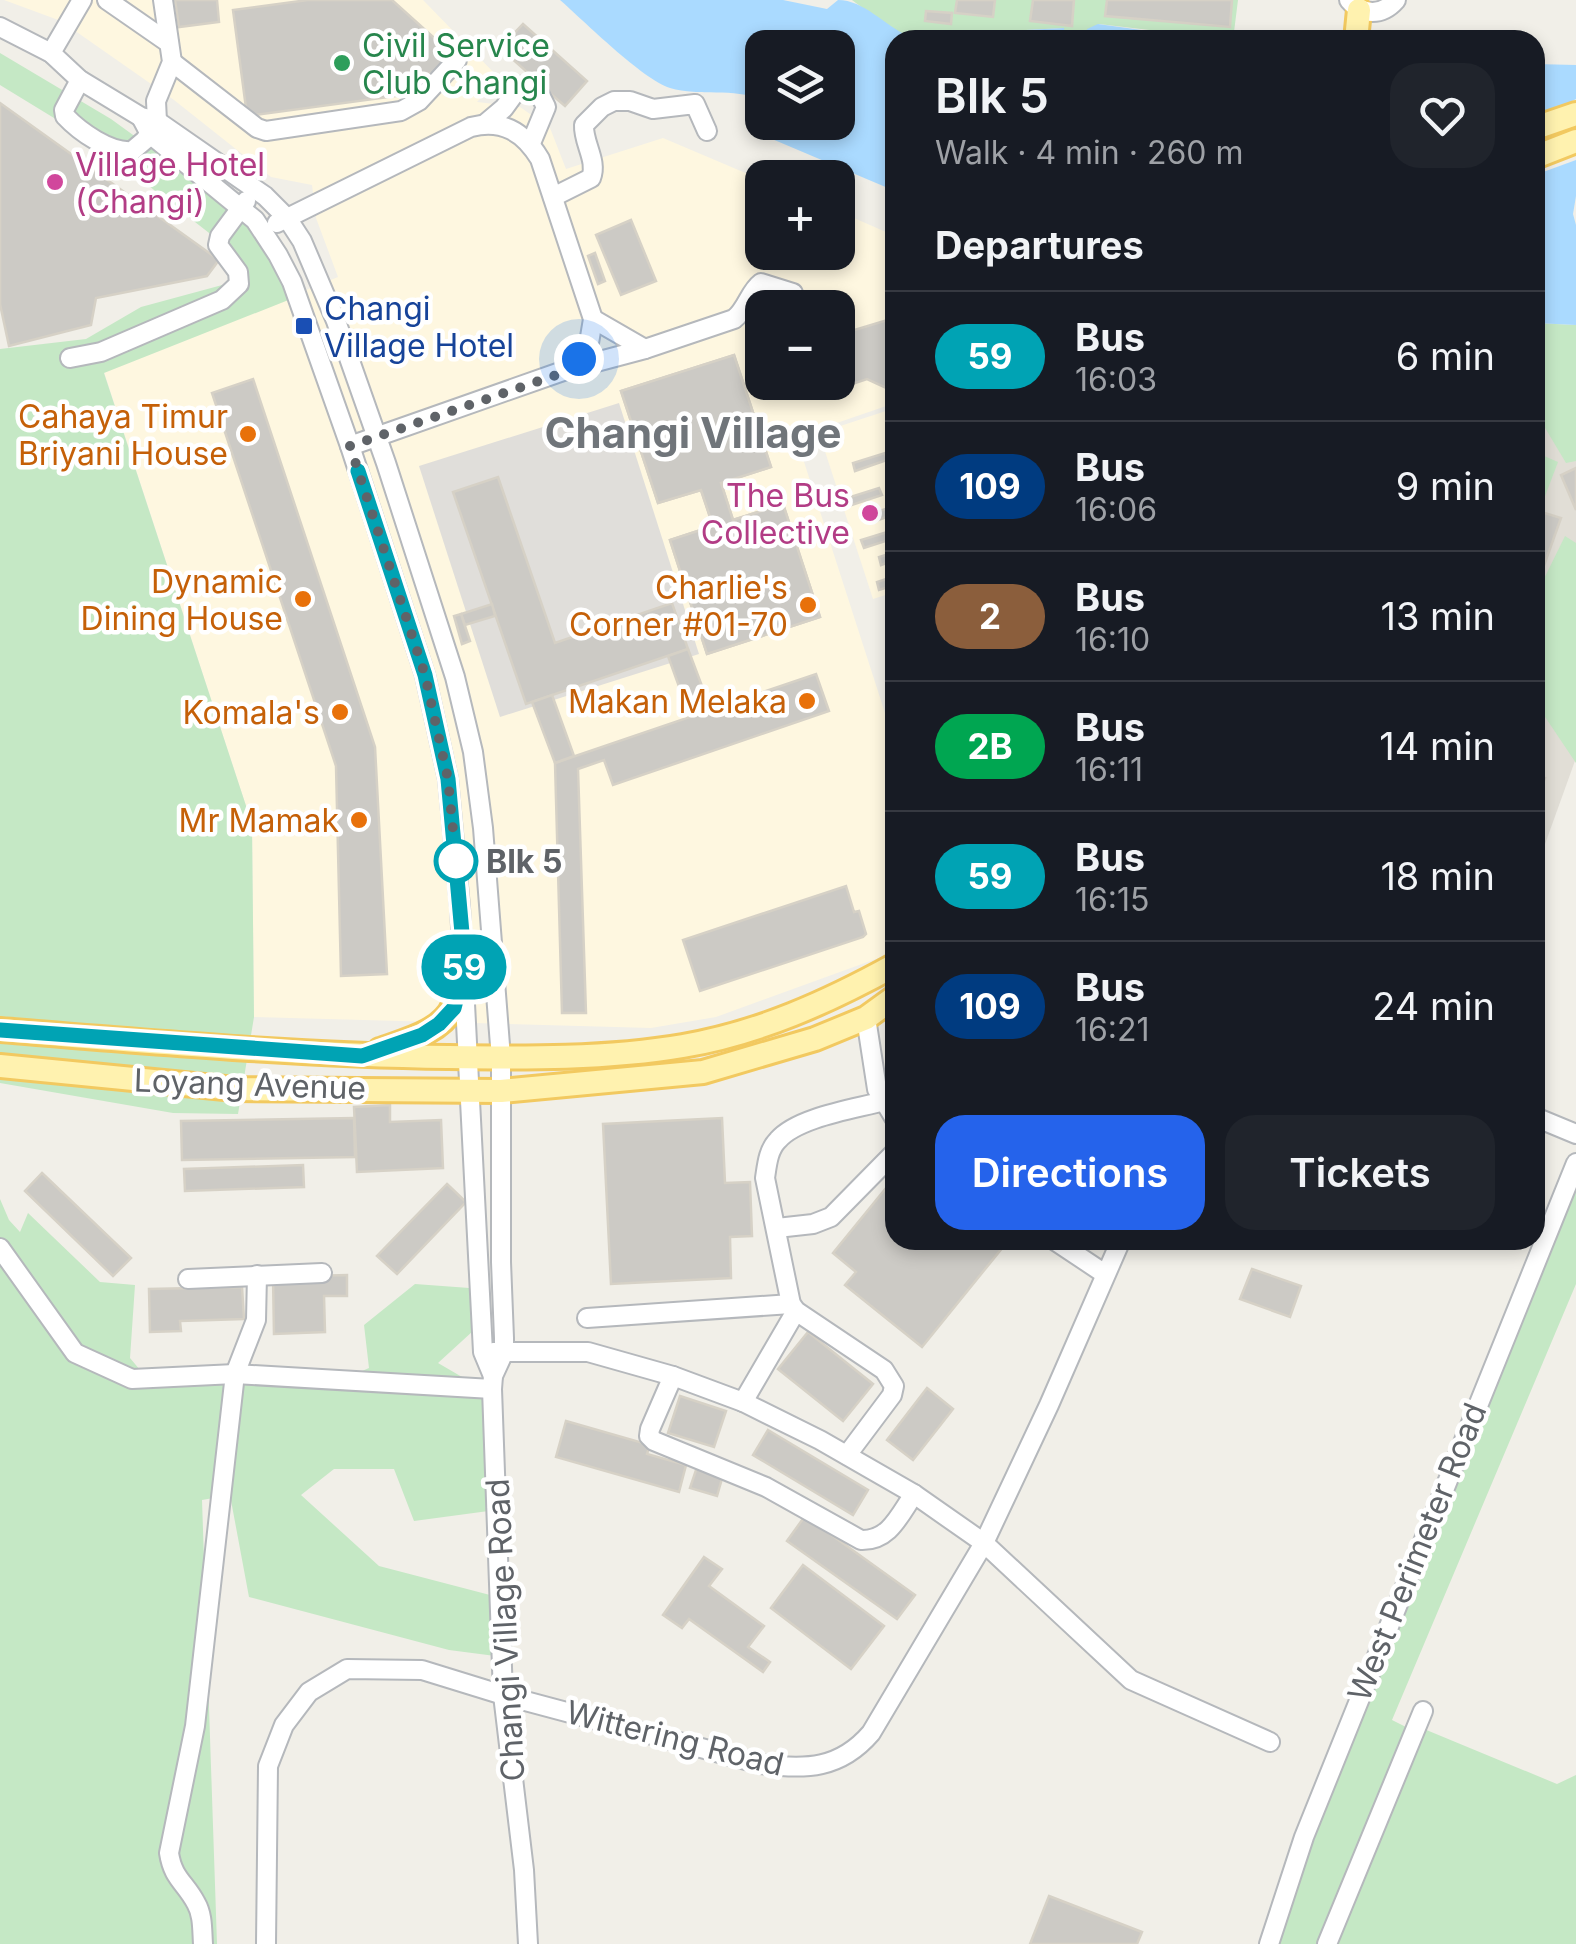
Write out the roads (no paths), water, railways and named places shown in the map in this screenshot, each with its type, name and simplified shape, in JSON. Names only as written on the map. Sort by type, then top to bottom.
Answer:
[{"type":"main road","points":[[1354,5],[1355,30]]},
{"type":"main road","points":[[1545,125],[1576,114]]},
{"type":"main road","points":[[1545,153],[1576,140]]},
{"type":"main road","points":[[362,1056],[422,1035],[439,1024],[454,1008],[465,966]]},
{"type":"main road","name":"Loyang Avenue","points":[[0,1030],[362,1056],[501,1058],[606,1053],[696,1043],[810,1009],[885,970]]},
{"type":"main road","name":"Loyang Avenue","points":[[0,1066],[236,1089],[501,1091],[703,1072],[816,1039],[866,1018],[885,1004]]},
{"type":"street","points":[[51,54],[82,0]]},
{"type":"street","points":[[107,0],[257,128],[266,131],[289,119],[401,112],[419,101],[457,60]]},
{"type":"street","points":[[80,80],[64,110],[70,122],[106,145],[128,152],[149,124],[170,52],[164,0]]},
{"type":"street","points":[[1354,5],[1378,12],[1396,0]]},
{"type":"street","points":[[0,27],[51,54],[80,80],[254,188],[288,218]]},
{"type":"street","points":[[264,229],[383,169],[485,124],[520,86],[534,90],[546,106],[531,143]]},
{"type":"street","points":[[553,198],[591,178],[594,170],[584,124],[602,107],[614,102],[653,109],[695,104],[707,131]]},
{"type":"street","name":"Changi Village Road","points":[[149,124],[264,229],[292,282],[420,656],[438,730],[450,798],[465,966],[483,1352],[493,1382],[502,1695],[524,1870],[528,1944]]},
{"type":"street","points":[[485,124],[518,131],[540,158],[594,319],[588,343],[571,370]]},
{"type":"street","points":[[70,358],[101,352],[222,300],[239,284],[238,272],[218,246],[220,236],[254,188]]},
{"type":"street","name":"Changi Village Road","points":[[288,218],[317,272],[377,437],[455,677],[473,752],[501,1058],[504,1352],[493,1382]]},
{"type":"street","points":[[755,290],[768,284],[785,290]]},
{"type":"street","points":[[350,446],[448,410],[734,319],[745,309]]},
{"type":"street","points":[[594,319],[645,349]]},
{"type":"street","points":[[744,1402],[794,1307],[765,1178],[768,1159],[776,1140],[796,1126],[884,1100],[877,1090],[866,1018]]},
{"type":"street","points":[[1545,1121],[1576,1134]]},
{"type":"street","points":[[777,1228],[813,1224],[831,1217],[885,1162]]},
{"type":"street","name":"West Perimeter Road","points":[[1545,1240],[1576,1163]]},
{"type":"street","points":[[0,1248],[75,1353],[132,1379],[235,1374],[493,1382]]},
{"type":"street","points":[[1069,1250],[1105,1274]]},
{"type":"street","name":"Wittering Road","points":[[266,1944],[268,1766],[284,1725],[309,1692],[347,1669],[422,1670],[762,1764],[795,1768],[833,1763],[858,1748],[872,1733],[984,1543],[1116,1250]]},
{"type":"street","name":"West Perimeter Road","points":[[1269,1944],[1304,1837],[1541,1250]]},
{"type":"street","points":[[188,1278],[322,1273]]},
{"type":"street","points":[[204,1944],[201,1913],[172,1871],[169,1852],[194,1726],[235,1374],[256,1320],[258,1275]]},
{"type":"street","points":[[587,1318],[794,1307],[884,1370],[894,1386],[892,1395],[848,1455]]},
{"type":"street","points":[[483,1352],[588,1352],[673,1376],[744,1402],[848,1455],[914,1494],[984,1543],[1130,1680],[1270,1742]]},
{"type":"street","points":[[673,1376],[650,1429],[649,1436],[654,1441],[766,1487],[860,1540],[876,1540],[887,1533],[914,1494]]},
{"type":"street","points":[[1327,1944],[1423,1711]]},
{"type":"water","points":[[560,0],[783,0],[827,9],[838,0],[865,8],[898,30],[885,30],[885,187],[855,174],[855,160],[822,160],[775,140],[855,140],[855,30],[745,30],[745,95],[681,91],[644,73]]},
{"type":"water","points":[[1098,24],[1142,30],[1087,30]]},
{"type":"water","points":[[1545,64],[1576,65],[1576,325],[1545,323]]},
{"type":"place","name":"Civil Service Club Changi","points":[[342,63]]},
{"type":"place","name":"Village Hotel (Changi)","points":[[55,182]]},
{"type":"place","name":"Changi Village Hotel","points":[[304,326]]},
{"type":"place","name":"Cahaya Timur Briyani House","points":[[248,434]]},
{"type":"place","name":"The Bus Collective","points":[[870,513]]},
{"type":"place","name":"Dynamic Dining House","points":[[303,599]]},
{"type":"place","name":"Charlie's Corner #01-70","points":[[808,605]]},
{"type":"place","name":"Makan Melaka","points":[[807,701]]},
{"type":"place","name":"Komala's","points":[[340,712]]},
{"type":"place","name":"Mr Mamak","points":[[359,820]]},
{"type":"place","name":"Blk 5","points":[[456,861]]},
{"type":"district","name":"Changi Village","points":[[693,432]]}]
